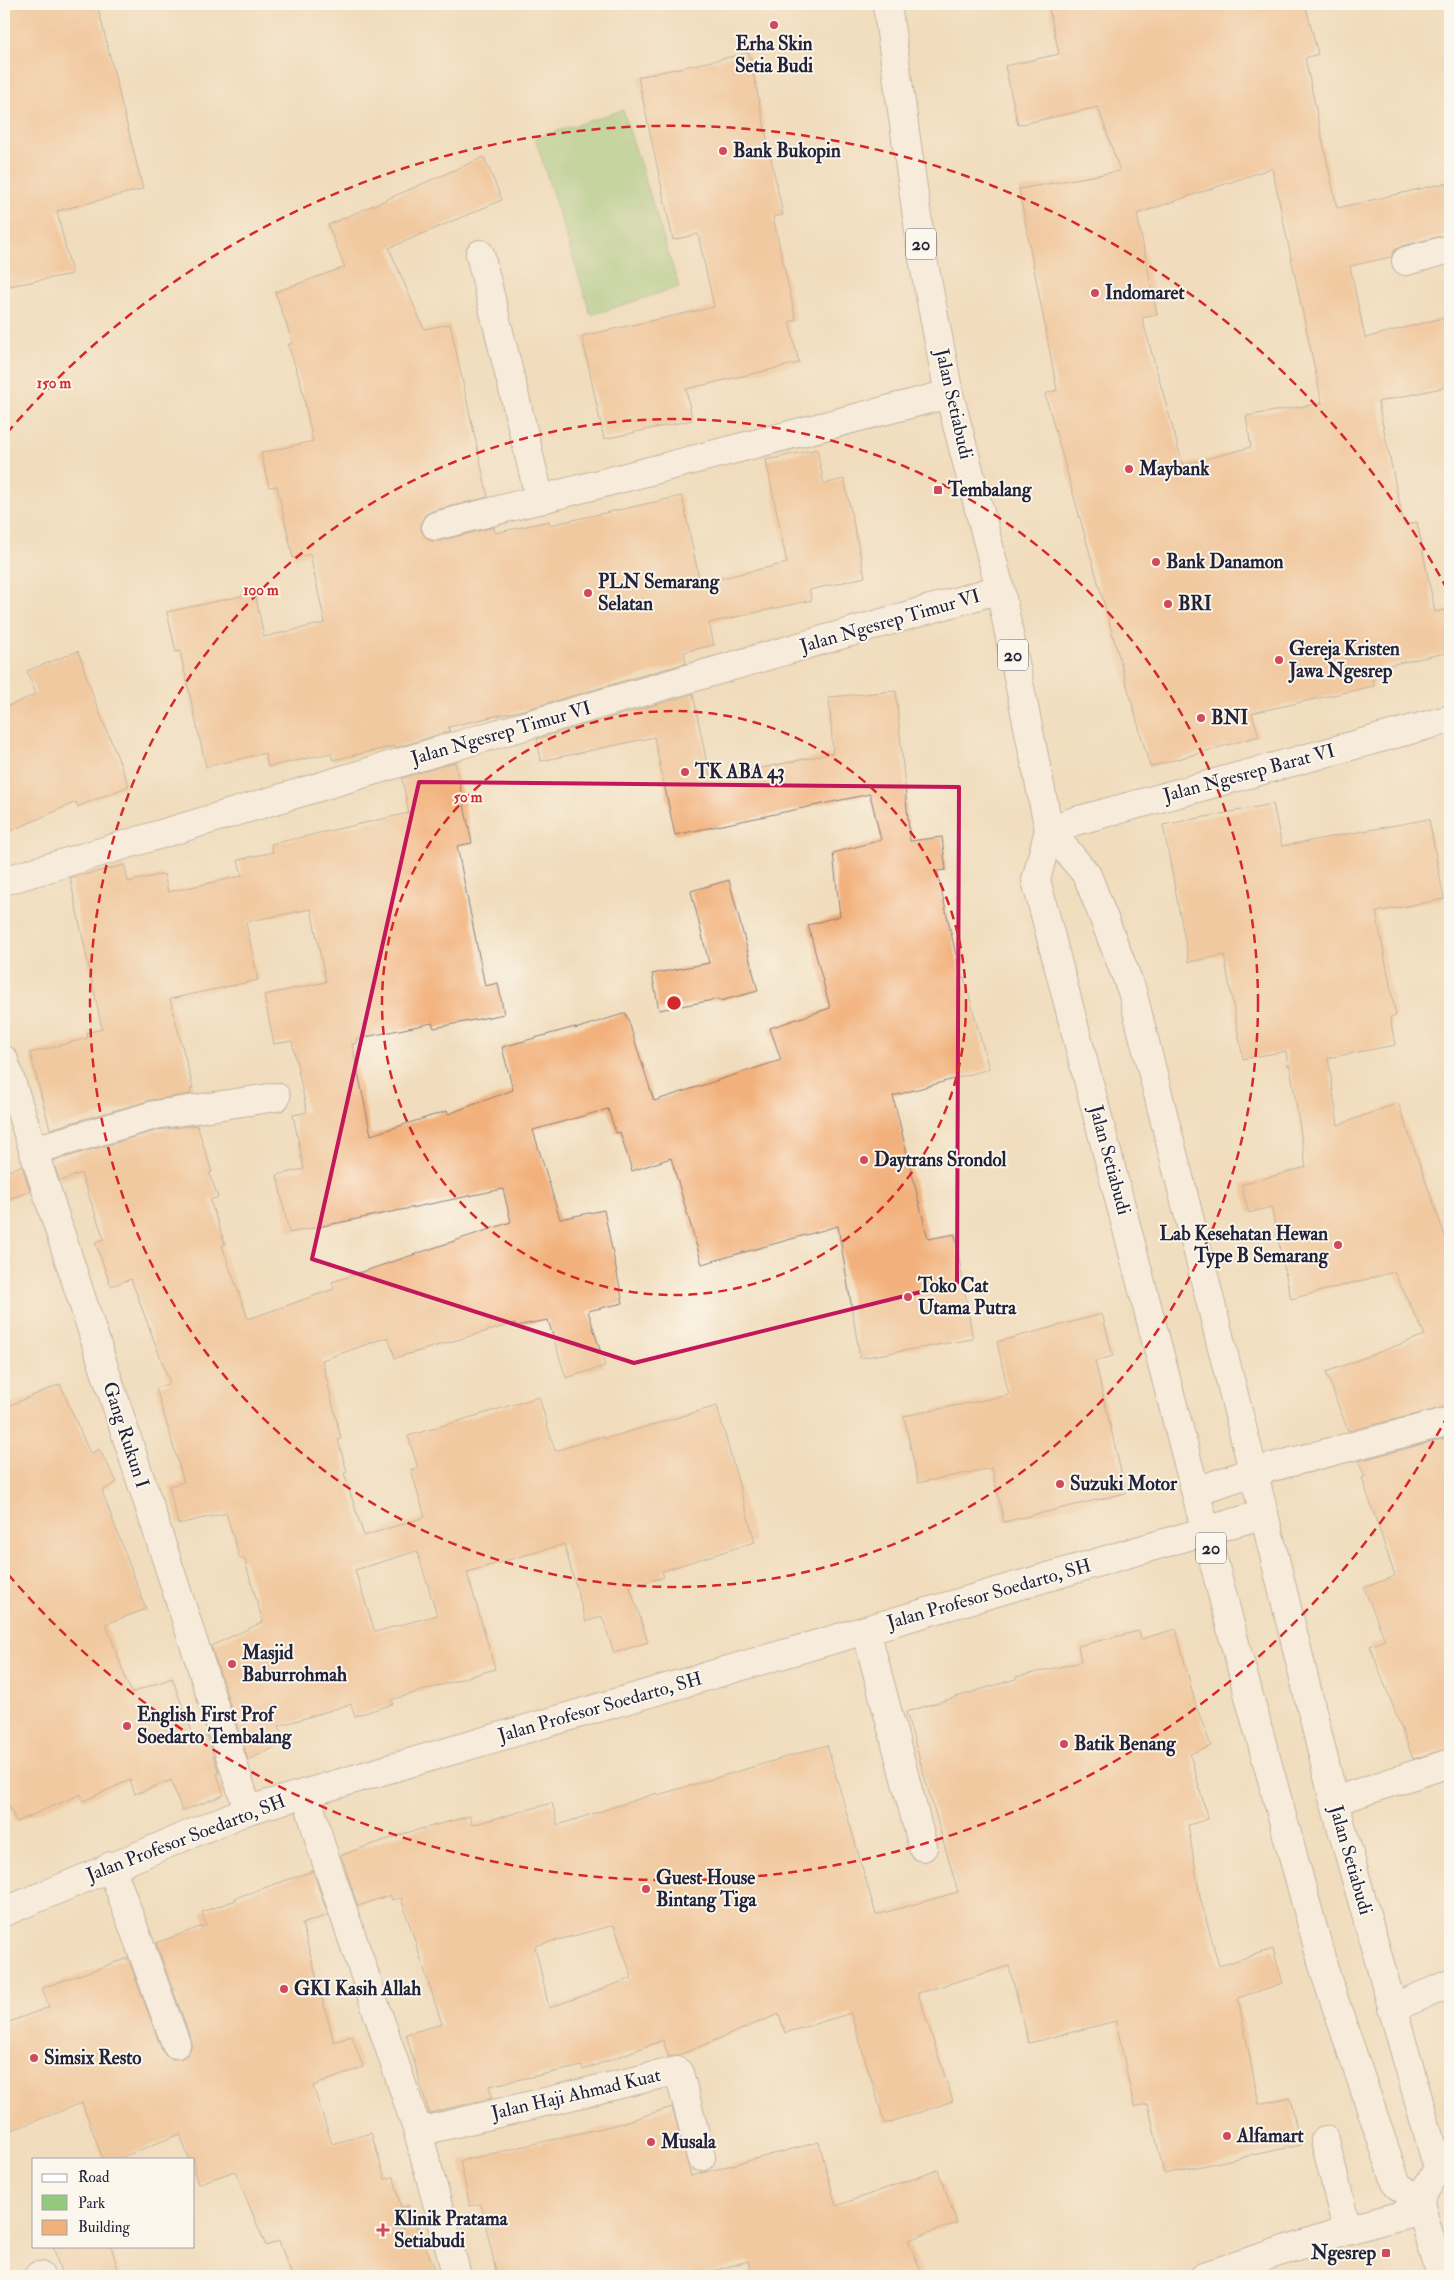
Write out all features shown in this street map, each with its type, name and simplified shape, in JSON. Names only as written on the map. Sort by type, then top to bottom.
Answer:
[{"type":"main road","name":"Jalan Setiabudi","points":[[887,4],[923,259],[950,394],[1000,590],[1049,830],[1036,880],[1244,1678],[1326,1976],[1397,2185],[1420,2205],[1438,2170],[1334,1801],[1264,1514],[1132,991],[1087,875],[1049,830]]},
{"type":"main road","points":[[1406,260],[1450,249]]},
{"type":"main road","points":[[480,254],[540,500]]},
{"type":"main road","points":[[436,526],[950,394]]},
{"type":"main road","name":"Jalan Ngesrep Timur VI","points":[[4,880],[479,739],[1000,590]]},
{"type":"main road","name":"Jalan Ngesrep Barat VI","points":[[1049,830],[1072,822],[1450,719]]},
{"type":"main road","name":"Gang Rukun I","points":[[5,1069],[34,1150],[248,1810]]},
{"type":"main road","points":[[34,1150],[155,1116],[276,1097]]},
{"type":"main road","points":[[1196,1491],[1253,1472],[1450,1421]]},
{"type":"main road","points":[[1206,1531],[1264,1514]]},
{"type":"main road","name":"Jalan Profesor Soedarto, SH","points":[[4,1912],[248,1810],[1206,1531]]},
{"type":"main road","points":[[866,1630],[923,1848]]},
{"type":"main road","points":[[1334,1801],[1450,1763]]},
{"type":"main road","points":[[306,1793],[321,1846],[418,2132],[457,2276]]},
{"type":"main road","points":[[111,1866],[176,2044]]},
{"type":"main road","points":[[1392,2008],[1450,1984]]},
{"type":"main road","name":"Jalan Haji Ahmad Kuat","points":[[418,2132],[676,2071],[679,2073],[701,2157]]},
{"type":"main road","points":[[1325,2140],[1347,2230]]},
{"type":"main road","points":[[1204,2276],[1420,2205],[1441,2276]]},
{"type":"highlighted area","points":[[419,782],[959,787],[957,1283],[634,1363],[312,1259]]},
{"type":"green space","points":[[623,110],[679,287],[591,315],[535,138]]},
{"type":"building","points":[[4,4],[97,4],[143,189],[57,211],[72,274],[4,287]]},
{"type":"building","points":[[1048,4],[1305,4],[1318,54],[1305,58],[1337,208],[1446,183],[1450,200],[1450,234],[1402,246],[1395,250],[1391,257],[1350,266],[1365,338],[1450,316],[1450,386],[1378,402],[1404,525],[1417,522],[1435,612],[1450,609],[1450,652],[1371,669],[1374,686],[1252,713],[1259,736],[1150,767],[1045,394],[1057,390],[1019,189],[1120,171],[1098,107],[1018,125],[1005,66],[1059,54]],"holes":[[[1272,168],[1322,403],[1246,416],[1251,447],[1183,465],[1142,318],[1157,315],[1137,214]]]},
{"type":"building","points":[[749,53],[783,215],[773,217],[796,320],[789,322],[799,363],[686,389],[692,420],[604,439],[582,336],[714,307],[698,234],[673,240],[638,77]]},
{"type":"building","points":[[484,157],[502,200],[389,248],[424,329],[450,324],[488,497],[432,511],[425,515],[421,522],[421,530],[425,537],[431,541],[439,541],[494,527],[495,533],[549,521],[550,525],[682,496],[700,583],[787,563],[766,460],[817,449],[824,484],[844,479],[865,577],[809,590],[812,600],[709,623],[714,645],[684,652],[686,663],[527,709],[448,727],[450,731],[395,748],[395,746],[333,760],[331,753],[268,767],[265,753],[206,767],[180,651],[176,652],[167,612],[255,593],[264,637],[325,623],[310,554],[293,558],[277,486],[269,487],[261,453],[313,441],[301,384],[288,345],[293,343],[275,292],[345,267],[328,225]]},
{"type":"building","points":[[78,651],[95,701],[129,786],[77,807],[76,802],[4,834],[4,708],[36,694],[27,671]]},
{"type":"building","points":[[896,691],[910,841],[942,837],[946,870],[937,871],[961,977],[964,977],[989,1069],[893,1096],[928,1239],[955,1234],[973,1339],[860,1358],[838,1226],[702,1264],[671,1158],[632,1171],[620,1132],[616,1133],[608,1109],[533,1130],[560,1219],[604,1210],[623,1303],[588,1311],[605,1366],[566,1378],[548,1320],[516,1326],[515,1323],[395,1358],[388,1337],[322,1360],[341,1439],[338,1440],[347,1472],[344,1473],[364,1536],[425,1517],[411,1470],[418,1468],[408,1436],[539,1397],[555,1451],[603,1436],[604,1439],[717,1406],[755,1542],[662,1571],[664,1577],[630,1587],[648,1642],[614,1653],[602,1616],[586,1622],[564,1544],[467,1572],[495,1669],[391,1700],[393,1704],[355,1716],[351,1704],[279,1726],[286,1742],[248,1760],[211,1646],[263,1622],[244,1558],[240,1559],[226,1513],[178,1524],[169,1486],[184,1482],[156,1388],[170,1383],[131,1279],[111,1286],[95,1242],[104,1239],[81,1173],[60,1181],[53,1161],[158,1130],[197,1125],[212,1172],[209,1173],[218,1197],[210,1200],[225,1244],[222,1246],[248,1319],[334,1289],[332,1282],[511,1222],[503,1189],[289,1233],[277,1175],[304,1169],[293,1115],[307,1112],[292,1041],[274,1044],[264,995],[326,982],[311,909],[246,922],[258,980],[170,999],[193,1088],[190,1089],[191,1094],[151,1100],[50,1129],[30,1053],[88,1038],[87,1033],[102,1029],[70,878],[125,865],[128,882],[164,874],[168,892],[242,876],[238,860],[273,852],[271,844],[409,813],[402,778],[455,762],[472,843],[457,846],[485,986],[498,983],[504,1014],[434,1028],[432,1023],[356,1039],[357,1043],[352,1044],[371,1135],[447,1111],[448,1114],[513,1090],[502,1047],[575,1027],[575,1029],[626,1013],[654,1101],[781,1060],[770,1028],[830,1008],[808,925],[840,916],[833,853],[881,840],[870,794],[675,835],[654,737],[541,761],[537,739],[693,694],[710,779],[833,753],[829,697]],"holes":[[[417,1551],[437,1615],[375,1632],[355,1570]]]},
{"type":"building","points":[[1273,804],[1282,846],[1429,819],[1444,899],[1376,912],[1396,1016],[1390,1017],[1395,1045],[1328,1058],[1338,1125],[1398,1103],[1450,1250],[1450,1406],[1348,1431],[1326,1372],[1425,1335],[1394,1272],[1291,1299],[1271,1207],[1249,1213],[1241,1185],[1306,1167],[1290,1065],[1288,1066],[1286,1051],[1243,1059],[1224,955],[1189,962],[1163,825]]},
{"type":"building","points":[[729,880],[758,991],[720,1001],[719,999],[659,1010],[652,974],[709,963],[691,891]]},
{"type":"building","points":[[22,1165],[30,1191],[4,1201],[4,1173]]},
{"type":"building","points":[[1102,1314],[1113,1356],[1095,1361],[1126,1493],[1004,1522],[992,1468],[918,1483],[904,1416],[1009,1395],[997,1342]]},
{"type":"building","points":[[60,1384],[90,1454],[99,1449],[117,1482],[102,1491],[146,1609],[106,1624],[131,1693],[172,1678],[195,1740],[207,1736],[219,1773],[217,1774],[224,1795],[182,1811],[171,1780],[135,1794],[130,1780],[83,1801],[81,1794],[16,1822],[4,1794],[4,1408]]},
{"type":"building","points":[[1450,1437],[1450,1748],[1413,1759],[1370,1646],[1385,1640],[1364,1588],[1395,1576],[1362,1478],[1365,1477],[1358,1461]]},
{"type":"building","points":[[1176,1629],[1196,1706],[1211,1746],[1190,1754],[1208,1819],[1188,1825],[1200,1897],[1219,1966],[1273,1949],[1283,1983],[1238,1998],[1259,2104],[1290,2097],[1300,2145],[1164,2174],[1148,2104],[1134,2107],[1116,2021],[1029,2043],[1009,1966],[918,1993],[953,2101],[885,2124],[851,2013],[785,2033],[779,2014],[677,2056],[669,2057],[663,2040],[583,2070],[582,2066],[489,2086],[492,2098],[429,2113],[406,2034],[442,2024],[401,1898],[392,1900],[390,1895],[358,1906],[341,1855],[406,1833],[470,1816],[472,1825],[552,1803],[558,1825],[657,1793],[658,1795],[827,1745],[876,1915],[958,1892],[906,1712],[1016,1679],[1016,1677],[1081,1662],[1078,1646],[1139,1631],[1141,1639]],"holes":[[[614,1925],[632,1978],[549,2008],[535,1946]]]},
{"type":"building","points":[[313,1871],[328,1915],[302,1924],[334,2042],[352,2036],[363,2067],[313,2086],[332,2144],[371,2133],[385,2179],[394,2177],[401,2208],[408,2205],[438,2276],[292,2276],[279,2241],[266,2246],[235,2171],[198,2184],[195,2175],[195,2158],[189,2158],[180,2134],[120,2158],[103,2158],[82,2103],[4,2133],[4,2024],[49,2007],[42,1988],[128,1958],[162,2050],[166,2056],[173,2059],[182,2058],[188,2054],[191,2047],[191,2039],[156,1943],[206,1925],[202,1912],[236,1900],[235,1898]]},
{"type":"building","points":[[672,2107],[691,2176],[819,2142],[836,2206],[938,2170],[957,2223],[908,2240],[923,2276],[753,2276],[748,2261],[695,2276],[497,2276],[481,2204],[470,2206],[460,2161],[615,2125]]},
{"type":"building","points":[[54,2248],[112,2248],[120,2276],[62,2276]]},
{"type":"place","name":"Erha Skin Setia Budi","points":[[774,25]]},
{"type":"place","name":"Bank Bukopin","points":[[723,151]]},
{"type":"place","name":"Indomaret","points":[[1095,293]]},
{"type":"place","name":"Maybank","points":[[1129,469]]},
{"type":"place","name":"Tembalang","points":[[938,490]]},
{"type":"place","name":"Bank Danamon","points":[[1156,562]]},
{"type":"place","name":"PLN Semarang Selatan","points":[[588,593]]},
{"type":"place","name":"BRI","points":[[1168,604]]},
{"type":"place","name":"Gereja Kristen Jawa Ngesrep","points":[[1279,660]]},
{"type":"place","name":"BNI","points":[[1201,718]]},
{"type":"place","name":"TK ABA 43","points":[[685,772]]},
{"type":"place","name":"Daytrans Srondol","points":[[864,1160]]},
{"type":"place","name":"Lab Kesehatan Hewan Type B Semarang","points":[[1338,1245]]},
{"type":"place","name":"Toko Cat Utama Putra","points":[[908,1297]]},
{"type":"place","name":"Suzuki Motor","points":[[1060,1484]]},
{"type":"place","name":"Masjid Baburrohmah","points":[[232,1664]]},
{"type":"place","name":"English First Prof Soedarto Tembalang","points":[[127,1726]]},
{"type":"place","name":"Batik Benang","points":[[1064,1744]]},
{"type":"place","name":"Guest House Bintang Tiga","points":[[646,1889]]},
{"type":"place","name":"GKI Kasih Allah","points":[[284,1989]]},
{"type":"place","name":"Simsix Resto","points":[[34,2058]]},
{"type":"place","name":"Alfamart","points":[[1227,2136]]},
{"type":"place","name":"Musala","points":[[651,2142]]},
{"type":"place","name":"Klinik Pratama Setiabudi","points":[[383,2230]]},
{"type":"place","name":"Ngesrep","points":[[1386,2253]]}]
